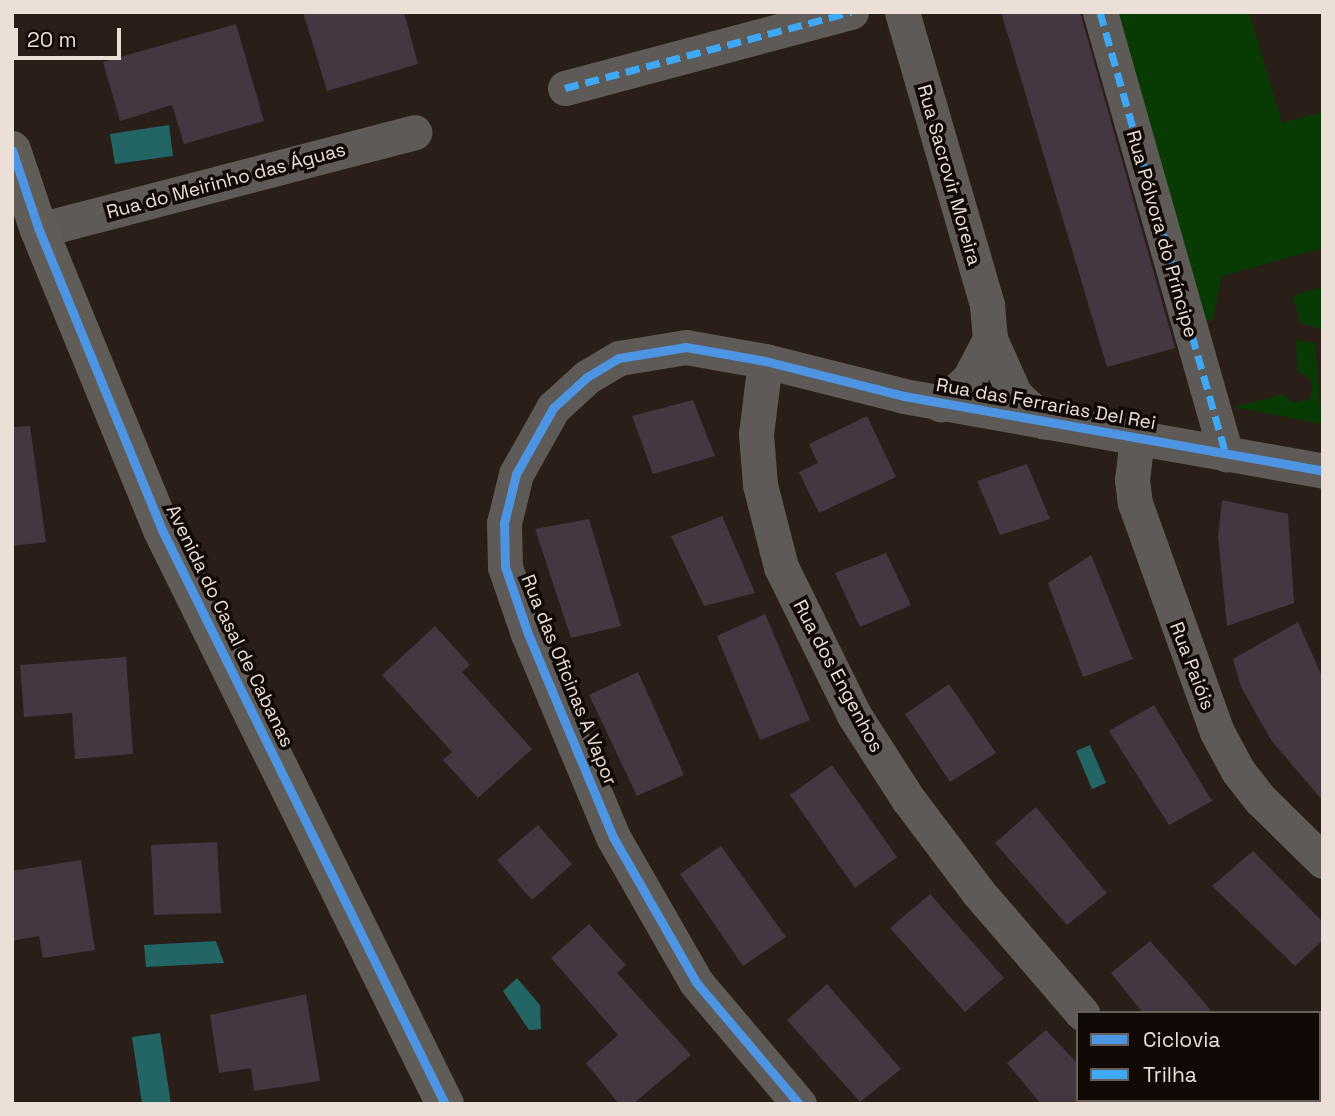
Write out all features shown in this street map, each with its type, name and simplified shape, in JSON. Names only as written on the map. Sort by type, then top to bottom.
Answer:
[{"type":"street","points":[[565,88],[851,12]]},
{"type":"street","name":"Rua Sacrovir Moreira","points":[[902,12],[987,305],[990,340],[1015,395],[1045,422]]},
{"type":"street","name":"Rua Pólvora do Príncipe","points":[[1100,12],[1226,454]]},
{"type":"street","name":"Rua do Meirinho das Águas","points":[[39,230],[414,132]]},
{"type":"street","name":"Avenida do Casal de Cabanas","points":[[12,150],[39,230],[162,530],[445,1104]]},
{"type":"street","points":[[941,404],[969,379],[990,340]]},
{"type":"street","name":"Rua das Oficinas A Vapor","points":[[765,361],[686,347],[652,349],[619,358],[587,377],[553,408],[516,474],[504,523],[505,567],[528,634],[613,837],[696,982],[799,1104]]},
{"type":"street","name":"Rua das Ferrarias Del Rei","points":[[765,361],[941,404],[1323,471]]},
{"type":"street","name":"Rua dos Engenhos","points":[[765,361],[756,434],[760,485],[786,578],[855,715],[908,799],[978,892],[1080,1011]]},
{"type":"street","name":"Rua Paióis","points":[[1137,438],[1132,480],[1135,503],[1217,732],[1238,771],[1261,800],[1323,861]]},
{"type":"green space","points":[[1114,12],[1249,12],[1282,123],[1323,112],[1323,248],[1222,276],[1213,319],[1202,322]]},
{"type":"green space","points":[[1323,287],[1323,330],[1301,323],[1292,296]]},
{"type":"green space","points":[[1296,340],[1315,343],[1322,424],[1234,407],[1283,394],[1294,403],[1311,398],[1312,381],[1297,370]]},
{"type":"water","points":[[169,125],[173,156],[115,164],[110,134]]},
{"type":"water","points":[[1090,745],[1106,783],[1092,789],[1076,751]]},
{"type":"water","points":[[216,941],[224,963],[146,967],[144,945]]},
{"type":"water","points":[[517,978],[540,1005],[541,1029],[529,1030],[503,991]]},
{"type":"water","points":[[160,1033],[171,1104],[142,1104],[132,1037]]},
{"type":"building","points":[[303,12],[404,12],[418,64],[327,91]]},
{"type":"building","points":[[1001,12],[1080,12],[1175,348],[1107,367]]},
{"type":"building","points":[[236,24],[264,121],[184,144],[172,105],[120,121],[103,62]]},
{"type":"building","points":[[693,400],[715,456],[653,474],[632,416]]},
{"type":"building","points":[[867,416],[896,477],[819,513],[799,472],[818,463],[809,444]]},
{"type":"building","points":[[30,426],[46,542],[12,546],[12,427]]},
{"type":"building","points":[[1027,464],[1050,519],[1000,535],[977,481]]},
{"type":"building","points":[[1222,500],[1288,514],[1294,603],[1227,626],[1218,537]]},
{"type":"building","points":[[722,516],[755,593],[704,606],[671,536]]},
{"type":"building","points":[[589,519],[621,626],[571,638],[535,529]]},
{"type":"building","points":[[886,553],[911,605],[860,627],[835,573]]},
{"type":"building","points":[[1091,555],[1133,659],[1083,677],[1048,583]]},
{"type":"building","points":[[765,614],[810,720],[760,740],[717,636]]},
{"type":"building","points":[[1298,622],[1323,679],[1323,801],[1271,740],[1241,687],[1233,659]]},
{"type":"building","points":[[435,626],[470,665],[462,672],[532,749],[478,798],[443,760],[452,752],[382,675]]},
{"type":"building","points":[[126,657],[133,754],[75,759],[72,713],[24,717],[20,665]]},
{"type":"building","points":[[638,672],[684,775],[637,796],[589,695]]},
{"type":"building","points":[[949,684],[996,753],[950,782],[905,714]]},
{"type":"building","points":[[1154,705],[1212,801],[1169,825],[1109,731]]},
{"type":"building","points":[[832,765],[897,857],[855,888],[790,795]]},
{"type":"building","points":[[1036,807],[1107,893],[1067,925],[995,843]]},
{"type":"building","points":[[538,825],[572,864],[532,900],[497,860]]},
{"type":"building","points":[[217,842],[221,913],[154,915],[151,845]]},
{"type":"building","points":[[721,846],[786,937],[743,966],[680,874]]},
{"type":"building","points":[[1253,851],[1323,922],[1323,940],[1295,966],[1212,886]]},
{"type":"building","points":[[81,860],[95,950],[43,958],[39,936],[12,941],[12,871]]},
{"type":"building","points":[[930,894],[1004,978],[965,1012],[890,928]]},
{"type":"building","points":[[589,924],[626,965],[617,973],[691,1055],[633,1104],[619,1104],[586,1063],[618,1035],[551,958]]},
{"type":"building","points":[[1150,941],[1211,1011],[1141,1011],[1111,973]]},
{"type":"building","points":[[827,984],[901,1069],[860,1102],[787,1020]]},
{"type":"building","points":[[306,994],[320,1081],[254,1091],[251,1068],[219,1073],[210,1015]]},
{"type":"building","points":[[1046,1030],[1076,1062],[1078,1104],[1041,1104],[1007,1063]]},
{"type":"marked path","points":[[565,88],[851,12]]},
{"type":"marked path","points":[[1100,12],[1226,454]]},
{"type":"cycle path","points":[[12,150],[39,230],[162,530],[445,1104]]},
{"type":"cycle path","points":[[799,1104],[696,982],[613,837],[528,634],[505,567],[504,523],[516,474],[553,408],[587,377],[619,358],[686,347],[765,361],[904,396],[1323,471]]}]
